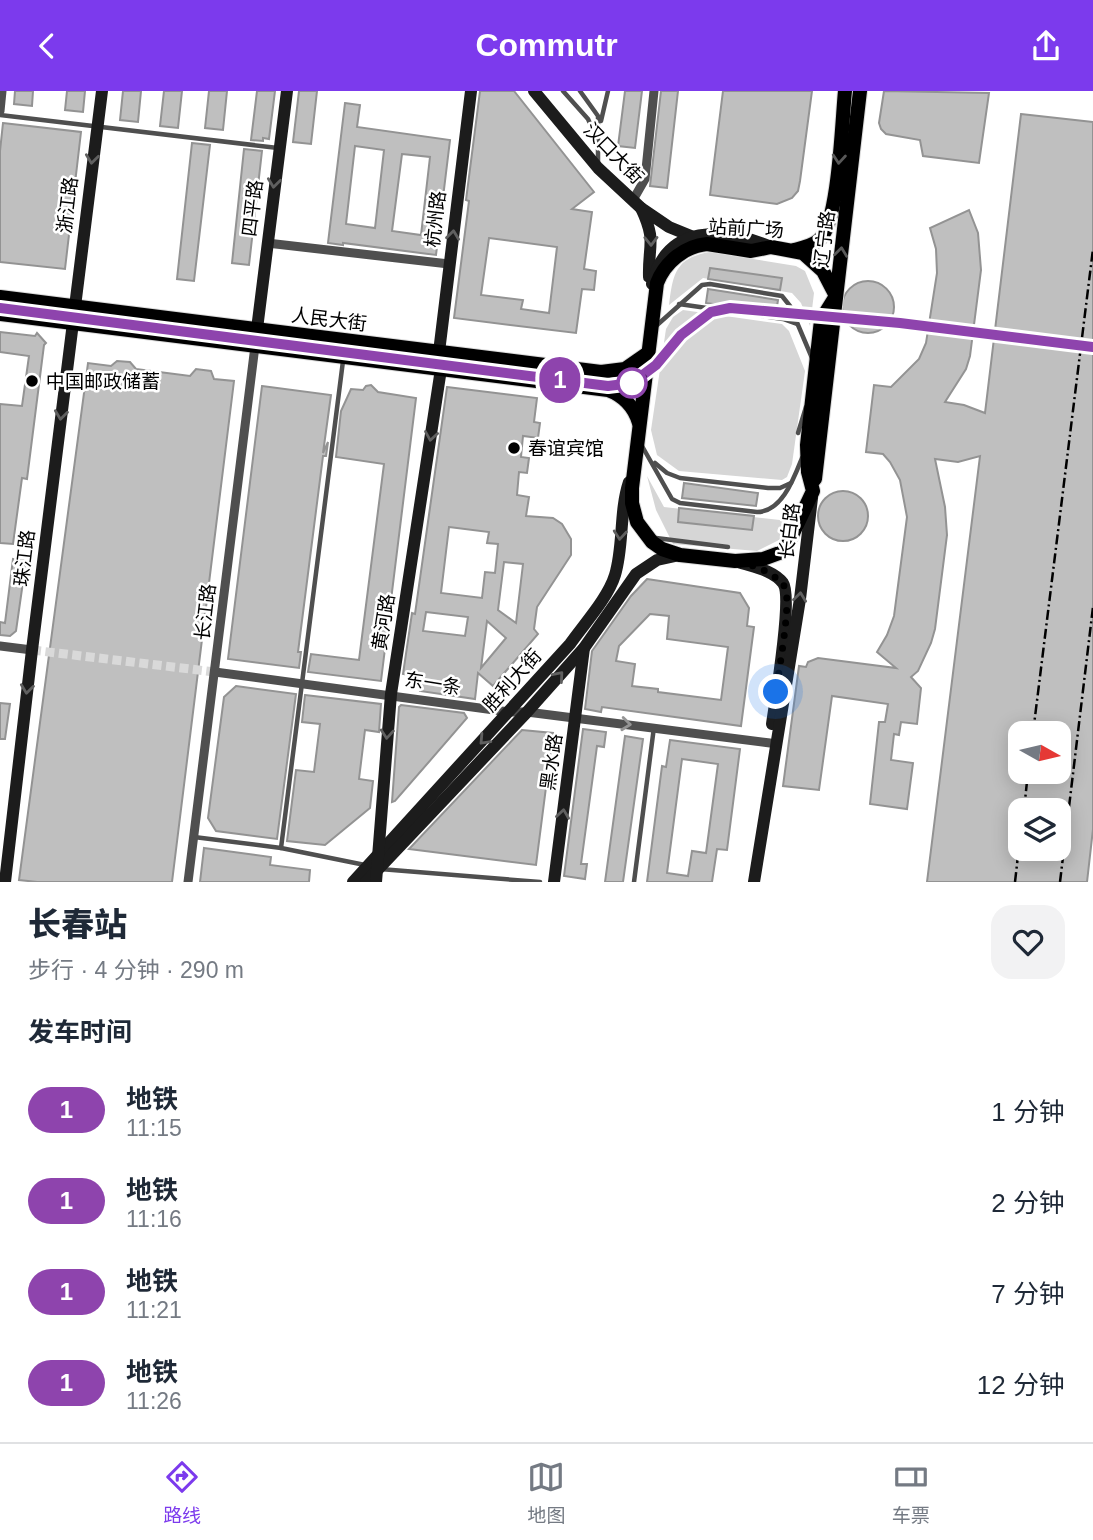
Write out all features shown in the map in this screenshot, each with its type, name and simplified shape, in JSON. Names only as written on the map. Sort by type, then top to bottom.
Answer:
[{"type":"main road","name":"浙江路","points":[[72,323],[102,91]]},
{"type":"main road","name":"四平路","points":[[257,329],[287,91]]},
{"type":"main road","name":"杭州路","points":[[439,352],[471,91]]},
{"type":"main road","name":"汉口大街","points":[[534,91],[598,168],[637,204],[669,226],[691,236]]},
{"type":"main road","name":"辽宁路","points":[[794,250],[821,239],[827,228],[837,174],[845,91]]},
{"type":"main road","name":"辽宁路","points":[[819,394],[836,296],[860,91]]},
{"type":"main road","points":[[637,204],[651,228],[648,273],[651,293]]},
{"type":"main road","points":[[651,332],[648,316],[658,266],[667,251],[681,240],[691,236],[725,236],[756,241],[771,247]]},
{"type":"main road","name":"站前广场","points":[[643,532],[636,522],[632,503],[634,468],[651,332],[660,274],[665,267],[688,248],[707,244],[751,251],[771,247],[794,250],[816,263],[836,296]]},
{"type":"main road","points":[[643,532],[662,549],[680,555],[735,561],[763,559],[782,552],[787,546],[813,491],[802,439],[819,394],[816,368],[821,320],[836,296]]},
{"type":"main road","name":"人民大街","points":[[0,297],[610,373],[625,369],[648,353]]},
{"type":"main road","name":"人民大街","points":[[0,314],[608,390],[629,403],[638,433]]},
{"type":"main road","name":"珠江路","points":[[5,882],[72,323]]},
{"type":"main road","name":"黄河路","points":[[375,868],[391,694],[441,369]]},
{"type":"main road","name":"长白路","points":[[752,882],[800,599],[813,491],[819,394]]},
{"type":"main road","name":"胜利大街","points":[[366,882],[375,868],[570,644],[596,608],[615,576],[622,506],[634,468]]},
{"type":"main road","name":"胜利大街","points":[[353,882],[375,868],[527,712],[584,647],[636,574],[657,560],[680,555]]},
{"type":"main road","name":"长白路","points":[[735,561],[765,570],[782,582],[786,590],[752,882]]},
{"type":"main road","name":"黑水路","points":[[554,882],[584,647]]},
{"type":"street","points":[[0,113],[2,91]]},
{"type":"street","points":[[637,204],[645,179],[654,91]]},
{"type":"street","points":[[267,243],[449,264]]},
{"type":"street","name":"长江路","points":[[188,882],[255,346]]},
{"type":"street","points":[[0,646],[32,650]]},
{"type":"street","name":"东一条","points":[[215,672],[509,712],[654,727],[770,743]]},
{"type":"lane","points":[[563,91],[588,119],[596,134],[598,168]]},
{"type":"lane","points":[[580,91],[598,116],[599,126]]},
{"type":"lane","points":[[597,145],[608,91]]},
{"type":"lane","points":[[0,113],[279,148]]},
{"type":"lane","points":[[651,332],[702,285],[782,296],[790,306],[816,368]]},
{"type":"lane","points":[[679,304],[783,319],[798,325]]},
{"type":"lane","points":[[281,848],[344,357]]},
{"type":"lane","points":[[638,433],[672,499],[680,503],[764,512],[777,503],[792,483],[802,439]]},
{"type":"lane","points":[[652,460],[667,473],[680,478],[768,488],[780,488],[792,483]]},
{"type":"lane","points":[[643,532],[658,538],[728,547]]},
{"type":"lane","points":[[634,882],[654,727]]},
{"type":"lane","points":[[194,837],[281,848],[375,868],[540,882]]},
{"type":"shaded area","points":[[710,252],[796,266],[805,271],[814,293],[810,326],[801,303],[792,293],[703,278],[669,305],[672,284],[678,269],[689,258]]},
{"type":"shaded area","points":[[683,310],[782,324],[789,331],[805,371],[792,464],[787,477],[782,480],[679,471],[657,455],[651,430],[666,329],[673,317]]},
{"type":"shaded area","points":[[647,476],[664,507],[780,520],[798,502],[779,540],[757,551],[673,544],[656,510]]},
{"type":"building","points":[[15,91],[33,91],[32,106],[14,104]]},
{"type":"building","points":[[67,91],[85,91],[83,112],[65,110]]},
{"type":"building","points":[[123,91],[141,91],[138,122],[120,120]]},
{"type":"building","points":[[164,91],[182,91],[178,128],[160,126]]},
{"type":"building","points":[[209,91],[227,91],[223,130],[205,128]]},
{"type":"building","points":[[257,91],[275,91],[269,139],[263,138],[263,141],[251,140]]},
{"type":"building","points":[[299,91],[317,91],[311,144],[293,142]]},
{"type":"building","points":[[480,91],[514,91],[594,192],[572,209],[592,212],[584,269],[596,271],[594,290],[582,289],[576,333],[454,318],[469,201],[466,200]],"holes":[[[489,238],[557,247],[549,313],[521,309],[523,300],[481,295]]]},
{"type":"building","points":[[625,91],[642,91],[635,148],[618,146]]},
{"type":"building","points":[[661,91],[678,91],[667,188],[650,186]]},
{"type":"building","points":[[723,91],[812,91],[800,181],[798,191],[792,198],[777,204],[710,195]]},
{"type":"building","points":[[884,91],[989,93],[979,163],[923,156],[920,140],[886,134],[879,123]]},
{"type":"building","points":[[345,103],[360,105],[357,127],[450,140],[436,255],[328,243]],"holes":[[[355,146],[384,150],[375,228],[346,224]],[[402,154],[430,157],[421,235],[392,231]]]},
{"type":"building","points":[[1021,114],[1093,122],[1093,829],[1087,882],[927,882],[980,456],[958,462],[935,459],[945,507],[947,535],[935,629],[918,671],[911,677],[921,688],[917,724],[901,722],[899,735],[894,734],[891,760],[913,763],[907,809],[870,804],[879,722],[885,722],[888,704],[832,696],[819,790],[783,786],[799,666],[806,667],[808,662],[818,658],[896,668],[877,652],[894,616],[907,517],[900,480],[890,462],[883,454],[866,452],[874,385],[891,387],[919,359],[926,343],[937,273],[936,249],[930,228],[969,210],[978,233],[981,270],[970,356],[966,369],[945,402],[964,405],[985,413]]},
{"type":"building","points":[[3,123],[81,132],[65,269],[0,262],[0,151]]},
{"type":"building","points":[[192,143],[210,145],[194,281],[177,279]]},
{"type":"building","points":[[244,149],[262,151],[249,265],[232,263]]},
{"type":"building","points":[[710,268],[782,278],[780,290],[708,279]]},
{"type":"building","points":[[868,281],[878,283],[886,289],[892,297],[892,317],[886,325],[878,331],[868,333],[858,331],[850,325],[844,317],[842,307],[844,297],[850,289],[858,283]]},
{"type":"building","points":[[708,289],[778,300],[776,313],[706,303]]},
{"type":"building","points":[[0,332],[35,336],[37,333],[46,343],[27,479],[22,478],[13,544],[0,543],[0,404],[22,406],[29,356],[0,352]]},
{"type":"building","points":[[117,361],[130,362],[136,369],[190,376],[196,369],[211,371],[214,379],[234,381],[172,882],[19,880],[88,363],[111,366]]},
{"type":"building","points":[[371,385],[378,392],[416,398],[381,681],[308,672],[311,654],[359,660],[384,464],[336,457],[341,411],[351,389],[363,390]]},
{"type":"building","points":[[262,386],[331,395],[323,453],[328,442],[326,456],[323,456],[298,652],[301,652],[299,668],[228,659]]},
{"type":"building","points":[[447,387],[537,398],[534,422],[540,423],[538,438],[523,436],[521,457],[529,458],[527,473],[519,472],[517,495],[529,497],[526,516],[553,518],[562,524],[571,539],[571,555],[537,607],[534,629],[538,634],[493,686],[478,673],[475,699],[420,691],[421,677],[403,674],[412,613],[415,614]],"holes":[[[449,527],[489,532],[487,543],[498,544],[495,573],[485,572],[482,598],[441,593]],[[504,562],[523,564],[516,623],[498,610]],[[426,612],[468,617],[465,636],[423,631]],[[487,621],[506,638],[481,668]]]},
{"type":"building","points":[[684,483],[758,493],[756,506],[682,498]]},
{"type":"building","points":[[843,491],[861,498],[868,516],[861,534],[843,541],[825,534],[818,516],[825,498]]},
{"type":"building","points":[[679,508],[754,516],[752,530],[678,522]]},
{"type":"building","points":[[13,559],[26,561],[16,631],[10,636],[0,635],[0,622],[5,623]]},
{"type":"building","points":[[647,579],[740,593],[749,608],[747,626],[754,627],[741,726],[602,707],[601,712],[585,709],[592,651],[631,596]],"holes":[[[650,614],[669,616],[667,639],[728,647],[721,700],[632,686],[635,664],[616,661],[619,646]]]},
{"type":"building","points":[[236,686],[296,694],[277,839],[216,831],[208,818],[224,697]]},
{"type":"building","points":[[305,695],[381,704],[379,732],[365,730],[359,779],[373,781],[370,808],[325,845],[287,841],[296,770],[314,772],[320,724],[302,722]]},
{"type":"building","points":[[0,703],[10,704],[5,739],[0,739]]},
{"type":"building","points":[[401,705],[464,713],[467,718],[392,802],[399,707]]},
{"type":"building","points":[[583,729],[606,732],[604,747],[597,746],[581,864],[587,864],[585,879],[564,876]]},
{"type":"building","points":[[522,730],[553,733],[536,865],[409,849]]},
{"type":"building","points":[[625,736],[643,739],[623,882],[605,882]]},
{"type":"building","points":[[670,740],[740,749],[727,850],[717,849],[712,882],[647,882],[662,766],[666,767]],"holes":[[[682,759],[718,764],[706,853],[692,851],[688,876],[667,873]]]},
{"type":"building","points":[[204,848],[271,857],[270,865],[310,870],[309,882],[200,882]]},
{"type":"tunnel","points":[[32,650],[215,672]]},
{"type":"railway","points":[[1034,721],[1093,249]]},
{"type":"railway","points":[[1060,882],[1093,607]]},
{"type":"railway","points":[[1025,798],[1027,784]]},
{"type":"railway","points":[[1015,882],[1017,861]]},
{"type":"metro line","name":"1","points":[[0,308],[608,386],[632,383],[656,365],[681,335],[711,312],[730,308],[900,323],[1093,347]]},
{"type":"place","name":"中国邮政储蓄","points":[[32,381]]},
{"type":"place","name":"春谊宾馆","points":[[514,448]]},
{"type":"route","points":[[632,383],[645,377],[632,488],[636,522],[652,542],[662,549],[680,555],[735,561],[765,570],[782,582],[786,597],[776,692]]}]
